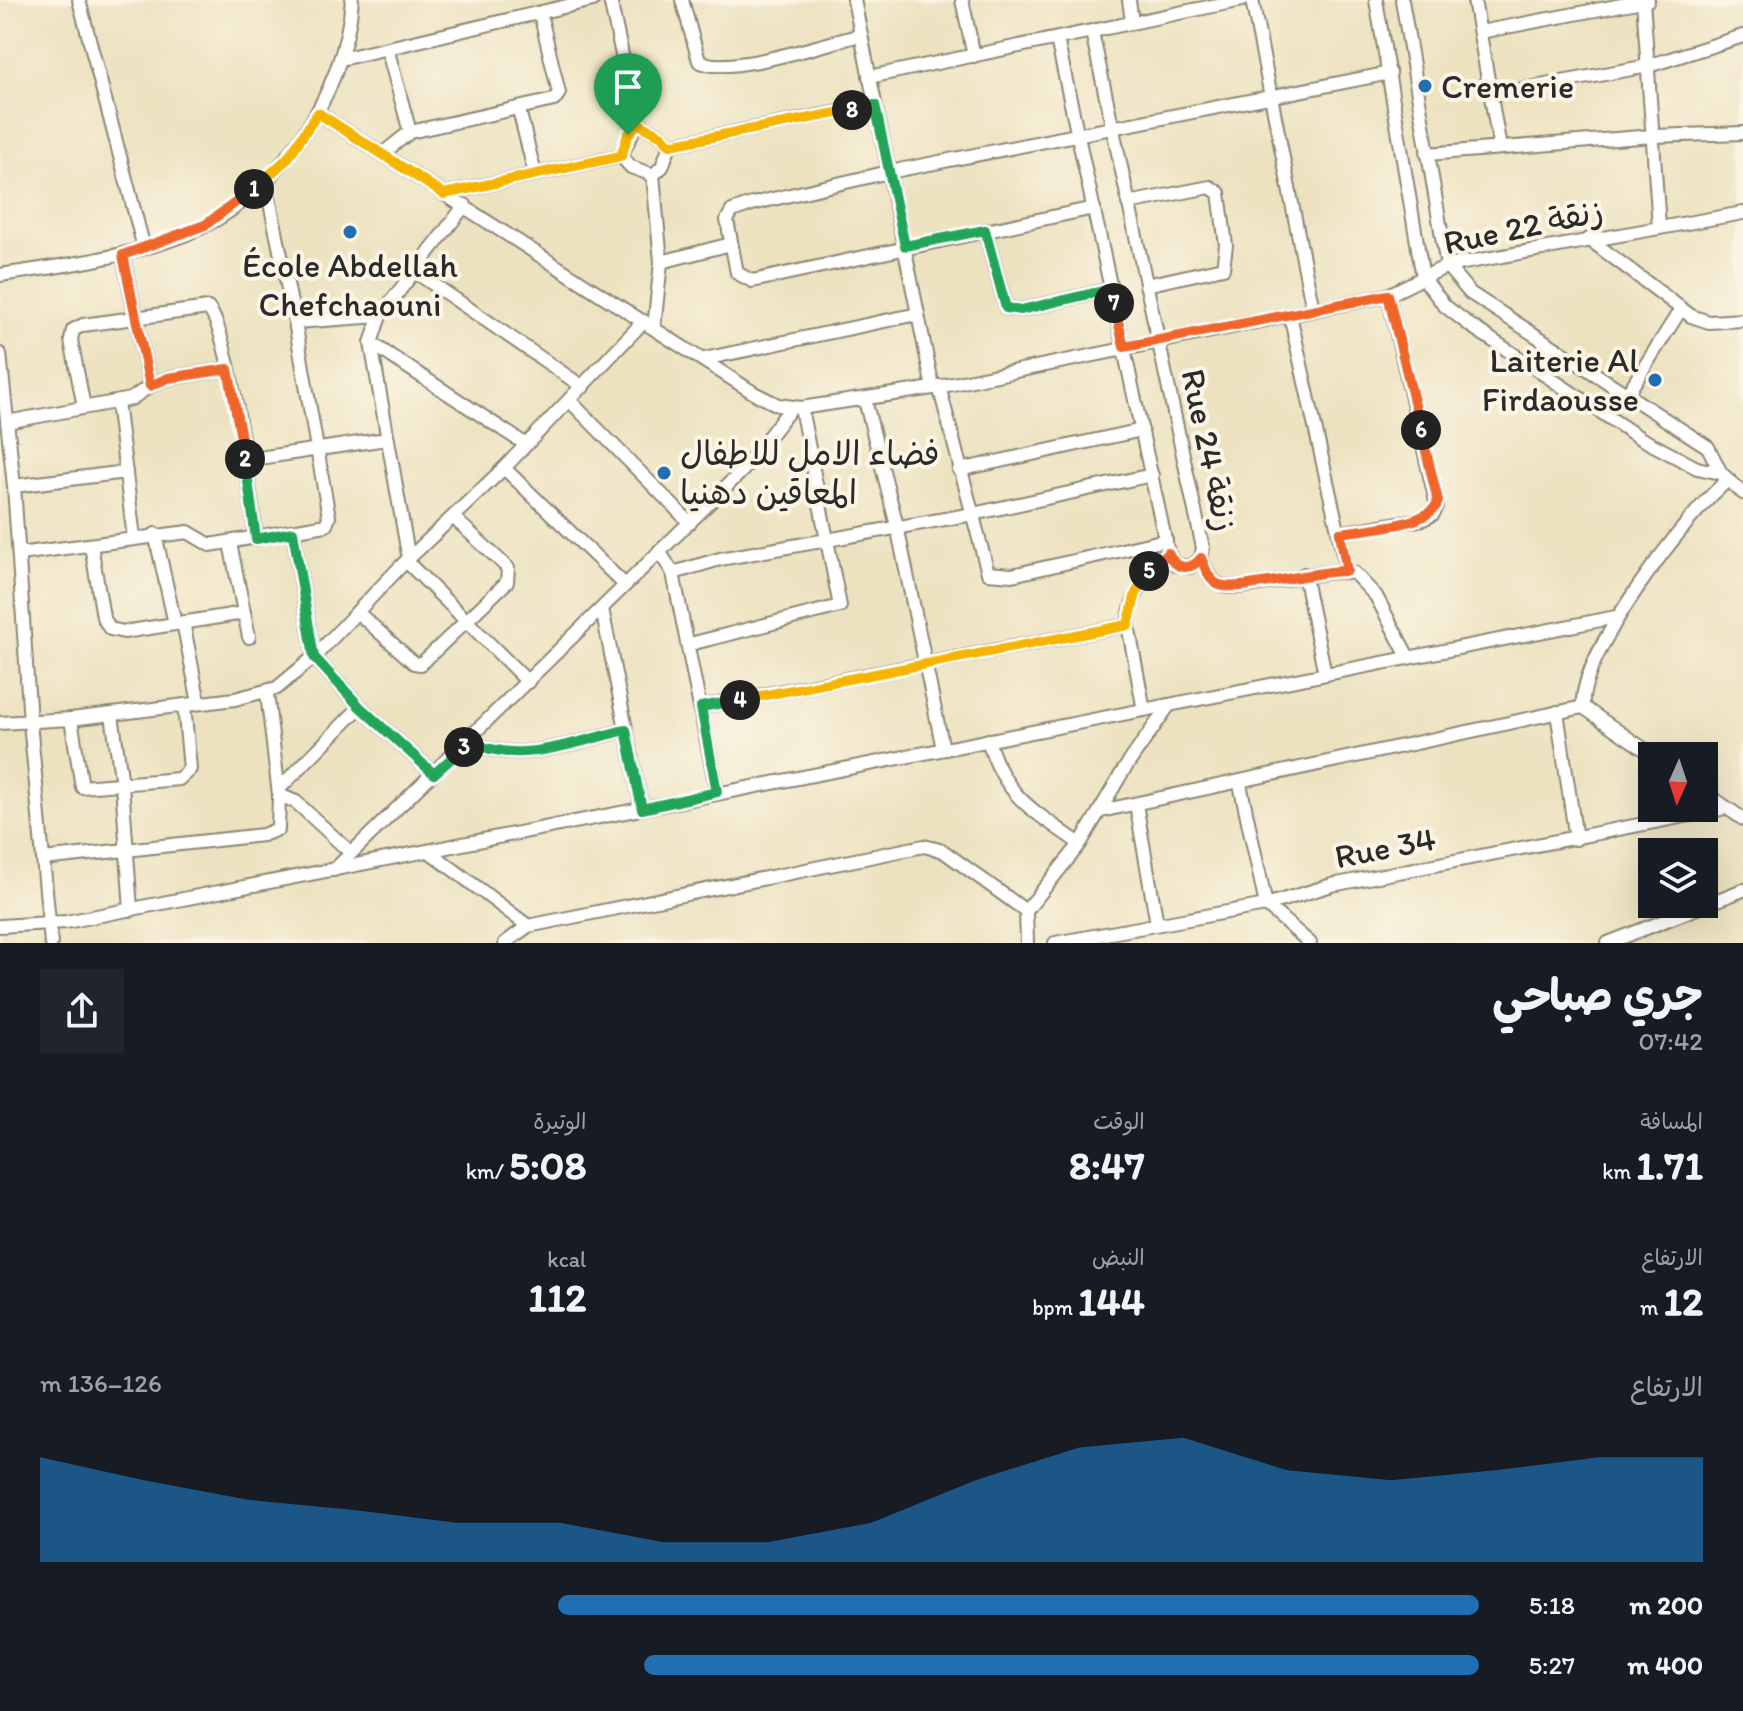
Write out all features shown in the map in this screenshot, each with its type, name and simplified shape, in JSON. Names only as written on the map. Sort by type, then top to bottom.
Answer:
[{"type":"street","points":[[79,0],[144,248]]},
{"type":"street","points":[[0,275],[123,255],[144,248],[205,225],[265,179],[293,152],[318,113],[341,59],[352,0]]},
{"type":"street","points":[[341,59],[593,0]]},
{"type":"street","points":[[610,0],[637,123],[621,156]]},
{"type":"street","points":[[682,0],[699,61],[708,66],[742,62],[861,35]]},
{"type":"street","points":[[854,0],[918,314],[973,514],[983,564],[988,573],[997,576],[1167,547]]},
{"type":"street","points":[[962,0],[974,56]]},
{"type":"street","points":[[1129,0],[1132,22]]},
{"type":"street","points":[[869,77],[1242,0]]},
{"type":"street","points":[[1252,0],[1313,310]]},
{"type":"street","points":[[1376,0],[1423,278],[1445,306],[1471,326],[1616,422],[1687,464],[1724,477],[1743,493]]},
{"type":"street","points":[[1402,0],[1447,266],[1470,293],[1708,447],[1724,477]]},
{"type":"street","points":[[1474,0],[1500,148]]},
{"type":"street","points":[[1480,32],[1644,1],[1659,227]]},
{"type":"street","points":[[382,154],[410,132],[554,100],[559,93],[540,13]]},
{"type":"street","name":"Rue 24 زنقة","points":[[1057,39],[1167,547],[1176,565],[1190,567],[1201,558],[1203,548],[1092,32]]},
{"type":"street","points":[[1492,95],[1648,66],[1743,36]]},
{"type":"street","points":[[387,48],[410,132]]},
{"type":"street","points":[[1094,208],[752,281],[737,273],[727,220],[732,211],[889,172],[1390,73]]},
{"type":"street","points":[[670,145],[875,105]]},
{"type":"street","points":[[519,110],[535,174]]},
{"type":"street","points":[[318,113],[765,400],[796,408]]},
{"type":"street","points":[[637,123],[662,136],[670,145]]},
{"type":"street","points":[[1427,154],[1653,136],[1743,133]]},
{"type":"street","points":[[653,175],[662,167],[670,145]]},
{"type":"street","points":[[444,194],[621,156]]},
{"type":"street","points":[[621,156],[631,167],[653,175]]},
{"type":"street","points":[[0,723],[112,715],[199,703],[267,693],[289,681],[649,324],[661,262],[653,175]]},
{"type":"street","points":[[19,554],[155,534],[191,532],[205,544],[230,543],[322,528],[328,521],[295,322],[265,179]]},
{"type":"street","points":[[1128,203],[1210,187],[1219,193],[1226,245],[1223,268],[1146,285]]},
{"type":"street","points":[[465,205],[380,316],[371,343],[408,561],[528,682]]},
{"type":"street","name":"Rue 22 زنقة","points":[[796,408],[936,387],[1388,295],[1447,266],[1743,213]]},
{"type":"street","points":[[985,230],[1006,308],[1021,310],[1111,289]]},
{"type":"street","points":[[1589,239],[1681,309],[1709,322],[1743,320]]},
{"type":"street","points":[[661,262],[731,244]]},
{"type":"street","points":[[123,255],[148,389]]},
{"type":"street","points":[[414,271],[583,387]]},
{"type":"street","points":[[1340,533],[1423,519],[1433,514],[1437,506],[1388,295]]},
{"type":"street","points":[[84,407],[71,340],[73,330],[83,325],[208,308],[215,317],[228,369],[246,460],[256,539]]},
{"type":"street","points":[[1626,396],[1681,309]]},
{"type":"street","points":[[704,359],[918,314]]},
{"type":"street","points":[[1290,315],[1347,571]]},
{"type":"street","points":[[295,322],[380,316]]},
{"type":"street","points":[[371,343],[525,444]]},
{"type":"street","points":[[0,354],[7,422],[5,440],[14,486],[30,722],[51,943]]},
{"type":"street","points":[[7,422],[117,402],[168,378],[228,369]]},
{"type":"street","points":[[865,400],[897,526],[943,749]]},
{"type":"street","points":[[570,401],[690,523]]},
{"type":"street","points":[[117,402],[134,538]]},
{"type":"street","points":[[334,870],[742,471],[796,408]]},
{"type":"street","points":[[690,644],[838,609],[841,603],[796,408]]},
{"type":"street","points":[[959,470],[1142,430]]},
{"type":"street","points":[[246,460],[386,439]]},
{"type":"street","points":[[504,468],[625,585]]},
{"type":"street","points":[[14,486],[126,472]]},
{"type":"street","points":[[673,573],[720,559],[973,514],[1152,475]]},
{"type":"street","points":[[1583,707],[1591,662],[1616,617],[1724,477]]},
{"type":"street","points":[[357,612],[417,664],[423,664],[507,582],[510,571],[454,518]]},
{"type":"street","points":[[293,532],[314,657],[360,707],[434,774]]},
{"type":"street","points":[[155,534],[199,703]]},
{"type":"street","points":[[230,543],[249,637]]},
{"type":"street","points":[[91,545],[103,617],[110,629],[124,632],[244,613]]},
{"type":"street","points":[[1144,710],[1128,625],[1129,611],[1141,582],[1167,547]]},
{"type":"street","points":[[659,551],[673,573],[690,644],[717,792]]},
{"type":"street","points":[[1201,558],[1212,579],[1227,587],[1304,574],[1347,571],[1369,585],[1408,657]]},
{"type":"street","points":[[1304,574],[1325,674]]},
{"type":"street","points":[[602,609],[642,809]]},
{"type":"street","points":[[0,926],[48,925],[131,910],[1616,617]]},
{"type":"street","points":[[701,707],[1128,625]]},
{"type":"street","points":[[43,859],[127,852],[273,832],[280,823],[279,792],[267,693]]},
{"type":"street","points":[[71,719],[80,785],[88,788],[179,779],[188,774],[184,705]]},
{"type":"street","points":[[1027,943],[1026,911],[1080,844],[1123,771],[1169,705]]},
{"type":"street","points":[[279,792],[360,707]]},
{"type":"street","points":[[1101,811],[1240,784],[1583,707],[1638,745]]},
{"type":"street","points":[[1557,712],[1576,839]]},
{"type":"street","points":[[112,715],[122,784],[131,910]]},
{"type":"street","points":[[469,741],[496,753],[517,754],[626,730]]},
{"type":"street","points":[[988,740],[1006,786],[1028,807],[1080,844]]},
{"type":"street","points":[[1240,784],[1266,905],[1310,943]]},
{"type":"street","points":[[279,792],[296,802],[351,853]]},
{"type":"street","points":[[1718,802],[1743,819]]},
{"type":"street","points":[[1136,804],[1157,924]]},
{"type":"street","name":"Rue 34","points":[[1055,943],[1266,905],[1332,885],[1726,808]]},
{"type":"street","points":[[505,943],[528,926],[924,846],[943,851],[1026,911]]},
{"type":"street","points":[[430,852],[528,926]]},
{"type":"street","points":[[1608,943],[1743,890]]},
{"type":"place","name":"Cremerie","points":[[1425,86]]},
{"type":"place","name":"École Abdellah Chefchaouni","points":[[350,232]]},
{"type":"place","name":"Laiterie Al Firdaousse","points":[[1655,380]]},
{"type":"place","name":"فضاء الامل للاطفال المعاقين دهنيا","points":[[664,473]]},
{"type":"route","points":[[875,105],[905,246],[985,230],[1002,303],[1006,308],[1021,310],[1111,289],[1124,347],[1388,295],[1438,501],[1436,509],[1423,519],[1340,533],[1347,571],[1227,587],[1215,583],[1201,558],[1190,567],[1183,567],[1176,565],[1168,553],[1141,582],[1129,611],[1128,625],[701,707],[717,792],[642,809],[626,730],[517,754],[488,751],[469,741],[434,774],[360,707],[314,657],[293,532],[256,539],[246,460],[228,369],[168,378],[150,386],[123,255],[186,235],[233,206],[287,159],[318,113],[444,194],[621,156],[628,135],[637,123],[662,136],[670,145],[875,105]]}]
